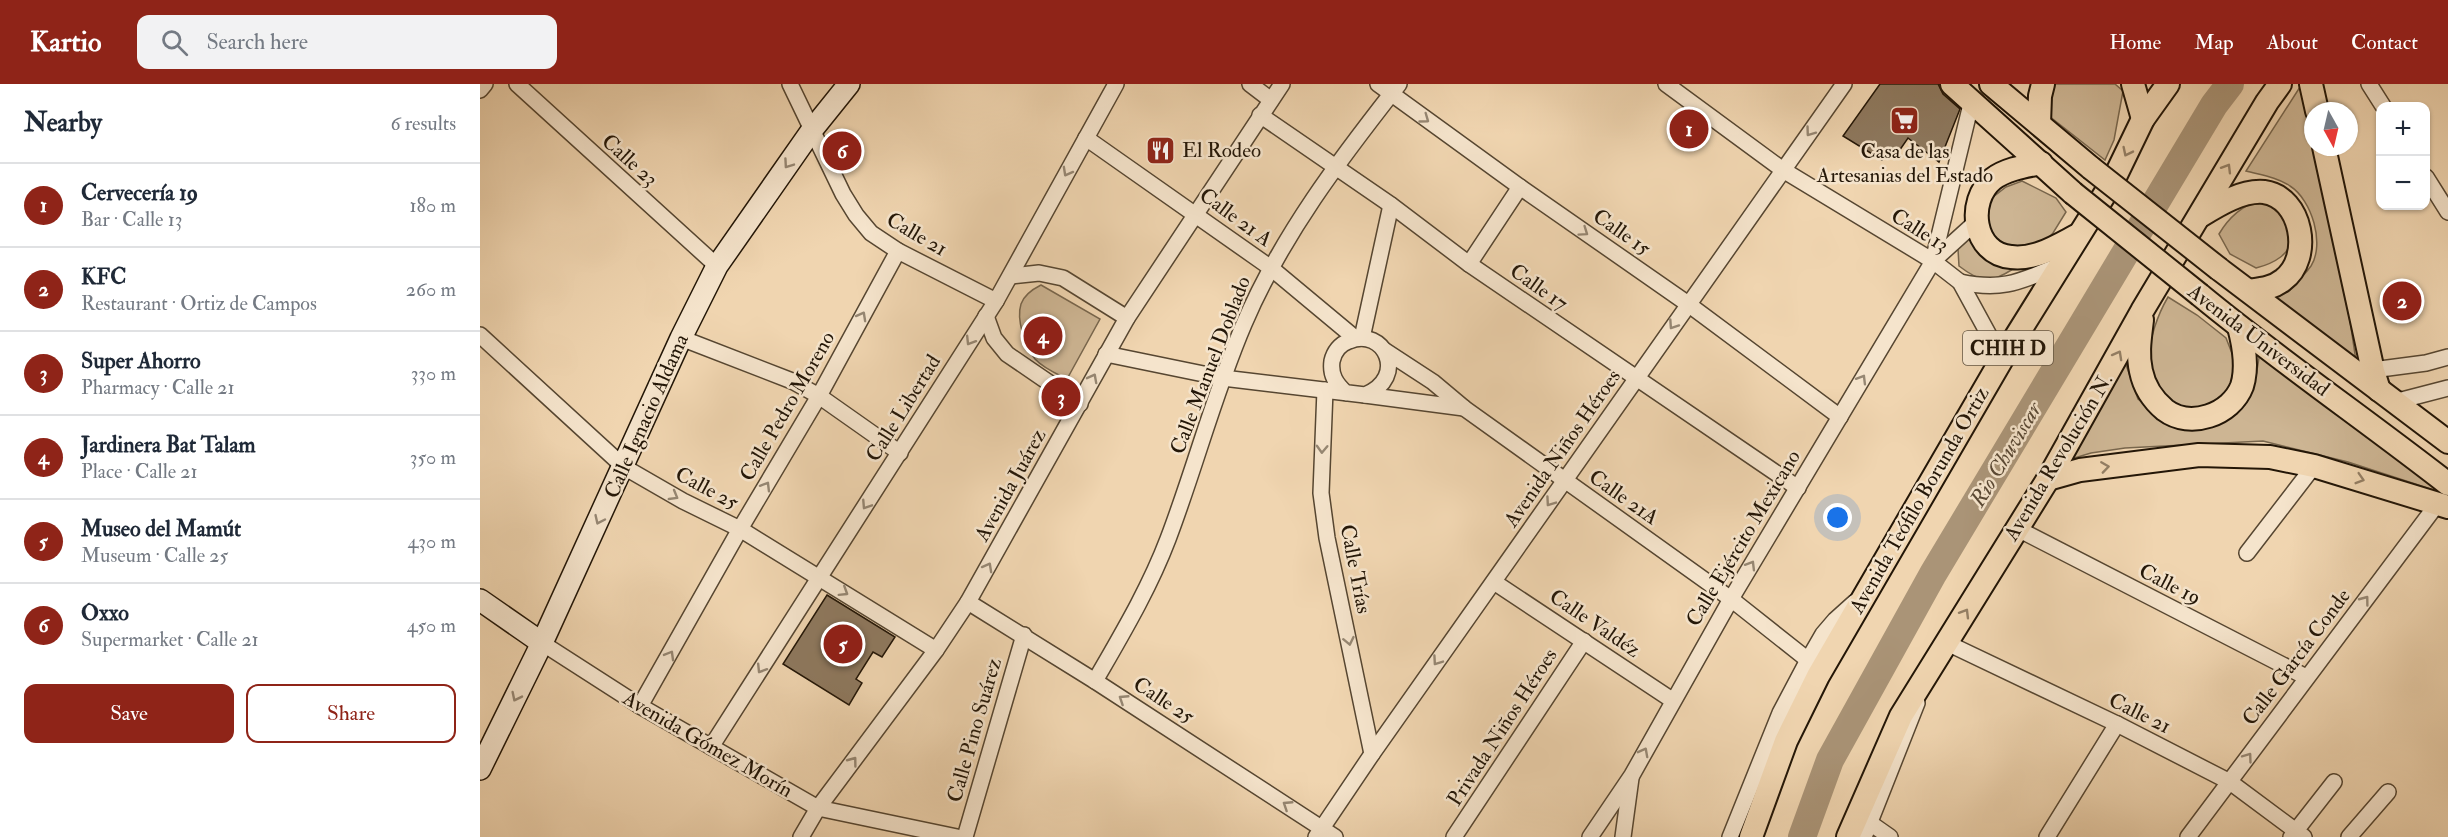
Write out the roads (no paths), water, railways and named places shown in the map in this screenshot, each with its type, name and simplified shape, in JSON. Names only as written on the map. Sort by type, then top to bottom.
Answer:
[{"type":"main road","name":"Calle Ignacio Aldama","points":[[480,769],[543,643],[681,338],[717,266],[812,130],[849,84]]},
{"type":"main road","name":"Avenida Universidad","points":[[1952,84],[2073,193],[2239,327],[2379,430],[2445,498]]},
{"type":"main road","name":"Avenida Universidad","points":[[1991,84],[2091,168],[2219,269],[2375,383],[2448,442]]},
{"type":"main road","points":[[2039,124],[2043,84]]},
{"type":"main road","points":[[2133,84],[2143,120]]},
{"type":"main road","name":"Avenida Teófilo Borunda Ortiz","points":[[1751,837],[1786,741],[1818,676],[2002,359],[2058,266],[2113,182],[2143,120],[2168,84]]},
{"type":"main road","name":"Avenida Revolución N.","points":[[1848,837],[1901,716],[2048,479],[2142,311],[2266,102],[2280,84]]},
{"type":"main road","points":[[2311,84],[2314,102]]},
{"type":"main road","points":[[2326,156],[2375,383]]},
{"type":"main road","points":[[2041,162],[2010,171],[1994,179],[1982,192],[1977,202],[1976,222],[1980,236],[1990,249],[2012,258],[2033,256],[2080,233]]},
{"type":"main road","points":[[2198,216],[2226,201],[2263,192],[2277,196],[2290,207],[2298,226],[2301,246],[2294,266],[2286,279],[2271,288],[2249,291]]},
{"type":"main road","points":[[2142,311],[2139,352],[2145,384],[2154,399],[2166,411],[2180,417],[2195,419],[2211,416],[2223,410],[2237,397],[2242,384],[2245,363],[2239,327]]},
{"type":"main road","points":[[2048,479],[2080,470],[2199,455],[2270,457],[2445,498]]},
{"type":"main road","name":"Avenida Gómez Morín","points":[[480,600],[543,643]]},
{"type":"street","points":[[480,90],[485,84]]},
{"type":"street","name":"Calle 23","points":[[517,84],[717,266]]},
{"type":"street","name":"Calle 21","points":[[790,84],[856,215],[871,233],[898,251],[996,301]]},
{"type":"street","points":[[1098,84],[1114,88]]},
{"type":"street","points":[[1250,84],[1271,100]]},
{"type":"street","name":"Avenida Juárez","points":[[801,837],[818,808],[936,650],[968,602],[1127,318],[1282,84]]},
{"type":"street","name":"Calle 15","points":[[1378,84],[1395,89],[1520,187],[1688,304],[1840,417]]},
{"type":"street","name":"Calle 13","points":[[1666,84],[1783,170],[1933,261],[1960,282],[2002,359]]},
{"type":"street","name":"Avenida Niños Héroes","points":[[1319,832],[1844,84]]},
{"type":"street","points":[[2369,84],[2380,102]]},
{"type":"street","name":"Calle Libertad","points":[[711,747],[996,301],[1114,88]]},
{"type":"street","name":"Calle Manuel Doblado","points":[[1095,681],[1146,592],[1168,538],[1223,378],[1244,324],[1271,268],[1334,167],[1395,89]]},
{"type":"street","points":[[1933,261],[1939,228],[1972,100]]},
{"type":"street","name":"Calle 17","points":[[1260,115],[1391,205],[1469,264],[1798,488]]},
{"type":"street","name":"Calle 21 A","points":[[1086,138],[1271,268],[1359,338]]},
{"type":"street","points":[[2430,183],[2448,212]]},
{"type":"street","points":[[1469,264],[1520,187]]},
{"type":"street","points":[[1359,338],[1391,205]]},
{"type":"street","points":[[1933,261],[1976,222]]},
{"type":"street","name":"Calle Pedro Moreno","points":[[640,706],[740,529],[819,396],[898,251]]},
{"type":"street","name":"Calle Ejército Mexicano","points":[[1590,837],[1632,775],[1672,700],[1731,599],[1933,261]]},
{"type":"street","points":[[1960,282],[1996,287],[2027,279],[2058,266]]},
{"type":"street","points":[[1011,276],[1039,273],[1063,278],[1127,318]]},
{"type":"street","points":[[986,316],[994,338],[1007,354],[1080,404]]},
{"type":"street","name":"Calle 25","points":[[480,334],[624,467],[683,501],[740,529],[936,650]]},
{"type":"street","points":[[681,338],[792,381],[819,396],[900,453]]},
{"type":"street","points":[[1346,393],[1333,377],[1333,357],[1338,348],[1346,342],[1359,338],[1378,344],[1389,361],[1389,372],[1385,383],[1376,391],[1365,396]]},
{"type":"street","name":"Calle 21A","points":[[1384,350],[1433,382],[1464,408],[1731,599],[1808,660]]},
{"type":"street","points":[[1106,354],[1223,378],[1464,408]]},
{"type":"street","points":[[2375,383],[2448,357]]},
{"type":"street","points":[[2375,383],[2448,388]]},
{"type":"street","name":"Calle Trías","points":[[1325,390],[1321,493],[1372,754]]},
{"type":"street","points":[[2247,553],[2314,466]]},
{"type":"street","name":"Calle García Conde","points":[[2188,837],[2306,677],[2445,498]]},
{"type":"street","name":"Calle 19","points":[[2016,528],[2306,677]]},
{"type":"street","name":"Calle Valdéz","points":[[1494,582],[1672,700]]},
{"type":"street","points":[[1730,837],[1780,713],[1808,660],[1835,620],[1866,592]]},
{"type":"street","name":"Calle 25","points":[[968,602],[1095,681],[1319,832],[1335,837]]},
{"type":"street","name":"Calle Pino Suárez","points":[[965,837],[1024,636]]},
{"type":"street","name":"Privada Niños Héroes","points":[[1454,837],[1584,640]]},
{"type":"street","name":"Avenida Gómez Morín","points":[[543,643],[640,706],[818,808],[957,837]]},
{"type":"street","name":"Calle 21","points":[[1947,643],[2117,724],[2230,782],[2297,835]]},
{"type":"street","points":[[1890,837],[1867,830],[1927,676]]},
{"type":"street","points":[[2047,837],[2117,724]]},
{"type":"street","points":[[1623,837],[1632,775]]},
{"type":"street","points":[[2297,835],[2334,782]]},
{"type":"street","points":[[2349,837],[2388,792]]},
{"type":"waterway","name":"Rio Chuviscar","points":[[1802,837],[1830,760],[1933,574],[2214,105],[2230,84]]},
{"type":"place","name":"Casa de las Artesanias del Estado","points":[[1905,120]]},
{"type":"place","name":"Cervecería 19","points":[[1689,129]]},
{"type":"place","name":"El Rodeo","points":[[1161,150]]},
{"type":"place","name":"Oxxo","points":[[842,151]]},
{"type":"place","name":"KFC","points":[[2402,301]]},
{"type":"place","name":"Jardinera Bat Talam","points":[[1043,336]]},
{"type":"place","name":"Super Ahorro","points":[[1061,397]]},
{"type":"place","name":"Museo del Mamút","points":[[843,644]]}]
